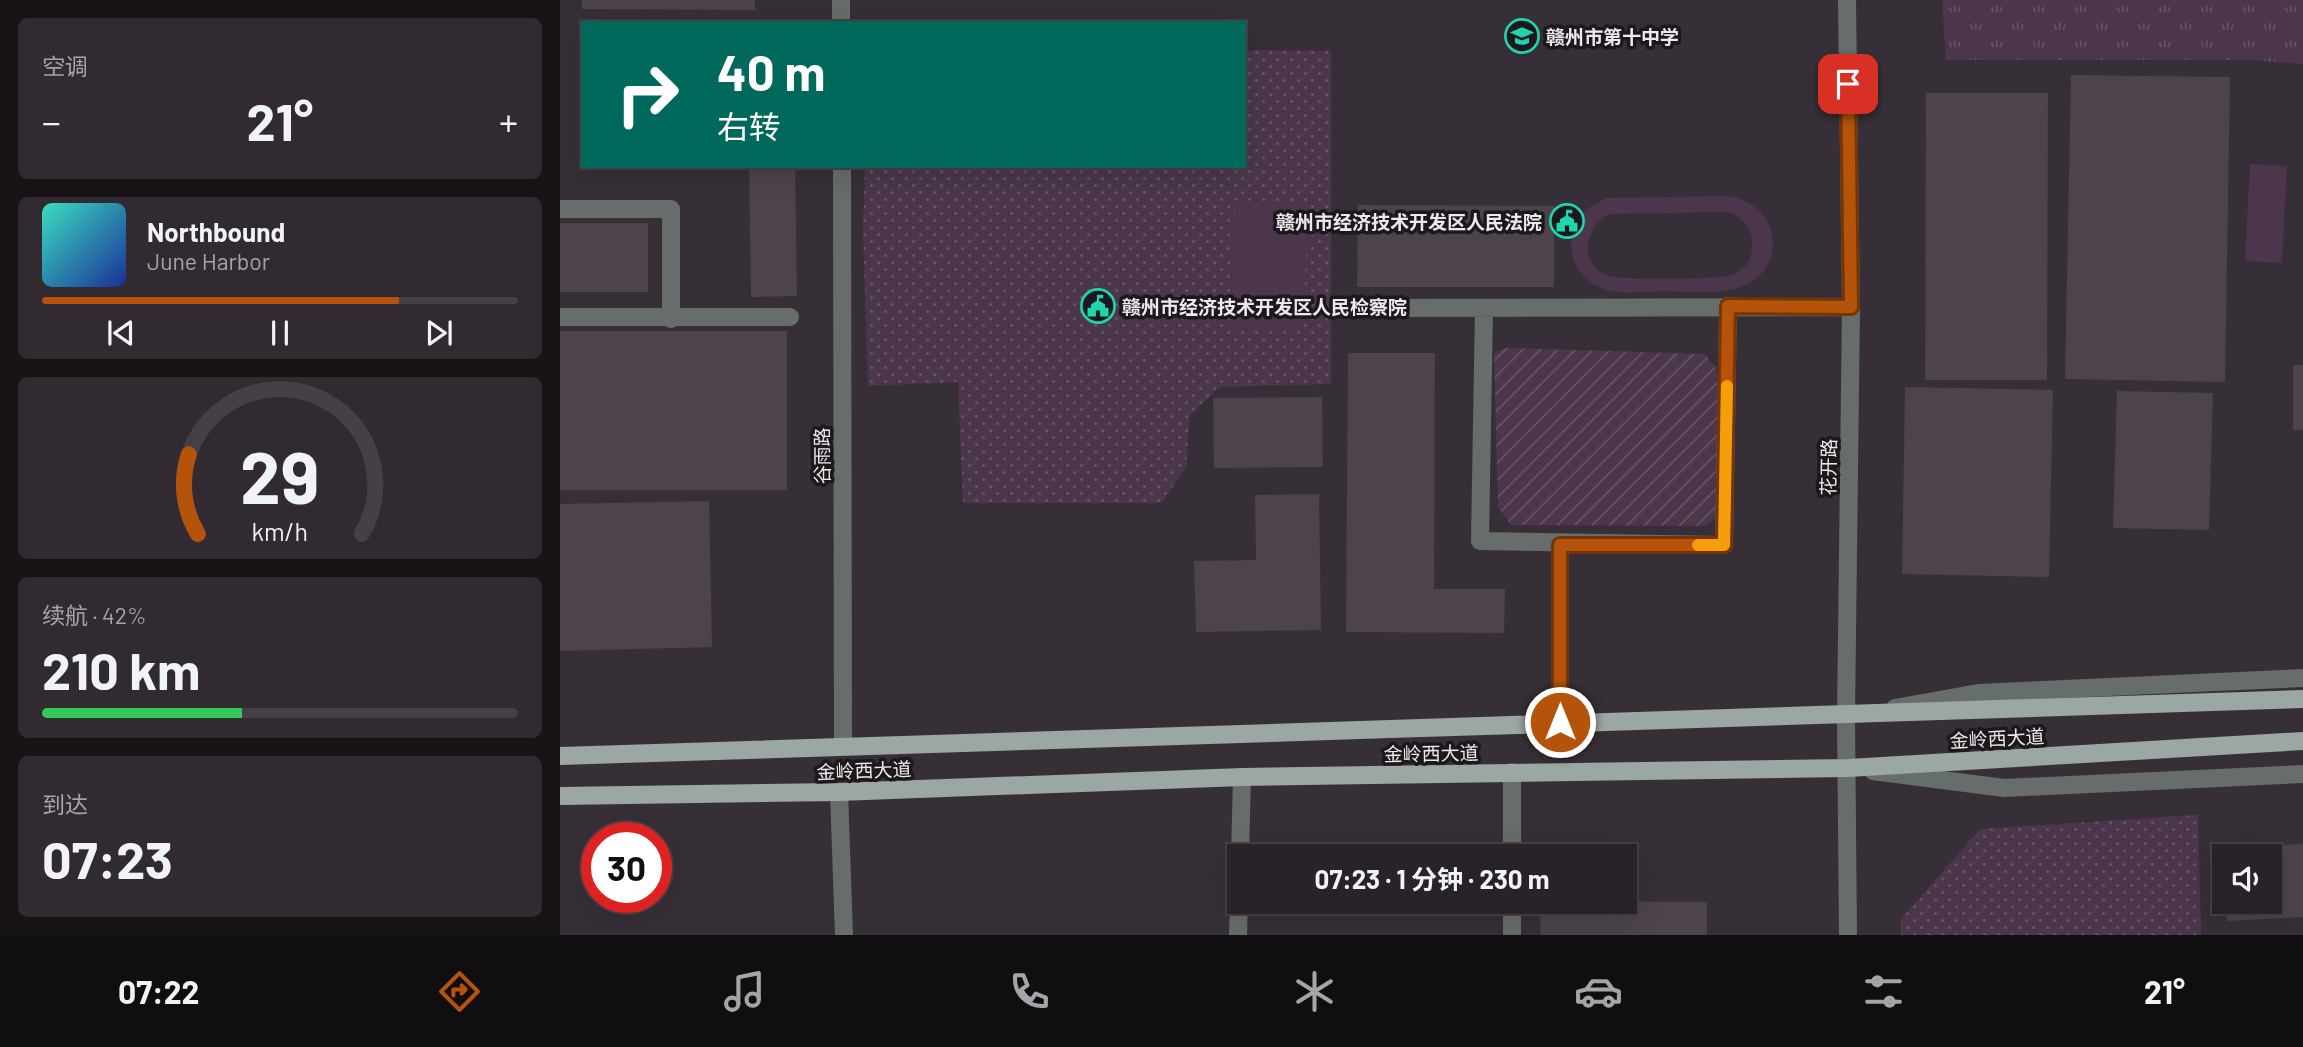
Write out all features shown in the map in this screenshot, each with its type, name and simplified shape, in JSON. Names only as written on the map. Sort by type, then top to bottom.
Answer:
[{"type":"main road","name":"金岭西大道","points":[[560,756],[1560,722],[1846,717],[2303,699]]},
{"type":"main road","name":"金岭西大道","points":[[560,796],[839,792],[1242,777],[1848,768],[2303,741]]},
{"type":"street","points":[[841,0],[841,21]]},
{"type":"street","name":"花开路","points":[[1847,0],[1851,307],[1846,717],[1847,935]]},
{"type":"street","name":"谷雨路","points":[[842,168],[843,745]]},
{"type":"street","points":[[560,209],[671,209],[671,319]]},
{"type":"street","points":[[1484,308],[1480,541],[1560,545],[1724,545],[1728,306]]},
{"type":"street","points":[[1356,308],[1851,307]]},
{"type":"street","points":[[560,317],[790,317]]},
{"type":"street","points":[[1560,545],[1560,722]]},
{"type":"street","points":[[1846,717],[1978,694],[2303,678]]},
{"type":"street","points":[[1848,768],[2004,788],[2303,774]]},
{"type":"street","points":[[1511,772],[1512,844]]},
{"type":"street","points":[[1240,844],[1242,777]]},
{"type":"street","points":[[839,792],[844,935]]},
{"type":"street","points":[[1238,935],[1239,914]]},
{"type":"street","points":[[1512,914],[1512,935]]},
{"type":"green space","points":[[1942,0],[2303,0],[2303,64],[2253,60],[1946,60]]},
{"type":"green space","points":[[1246,50],[1331,51],[1331,384],[1220,387],[1190,415],[1186,468],[1161,503],[963,503],[958,382],[868,386],[863,229],[865,168],[1246,168]]},
{"type":"green space","points":[[2250,164],[2287,166],[2282,263],[2245,261]]},
{"type":"green space","points":[[1728,196],[1740,199],[1755,207],[1767,221],[1773,242],[1771,257],[1761,274],[1750,283],[1722,291],[1630,293],[1606,290],[1592,283],[1580,272],[1573,258],[1571,242],[1580,216],[1607,198]],"holes":[[[1729,212],[1737,216],[1751,234],[1752,249],[1747,265],[1729,276],[1669,279],[1609,276],[1592,264],[1589,255],[1588,246],[1594,227],[1609,214]]]},
{"type":"green space","points":[[1236,200],[1309,204],[1302,331],[1229,328]]},
{"type":"green space","points":[[1506,348],[1705,354],[1717,369],[1717,516],[1706,526],[1511,525],[1498,507],[1494,353]]},
{"type":"green space","points":[[2198,815],[2201,935],[1901,935],[1901,919],[1980,829]]},
{"type":"building","points":[[582,0],[755,0],[755,10],[582,9]]},
{"type":"building","points":[[2071,75],[2230,77],[2225,382],[2065,379]]},
{"type":"building","points":[[1926,93],[2048,93],[2047,380],[1925,380]]},
{"type":"building","points":[[749,168],[795,168],[797,296],[751,297]]},
{"type":"building","points":[[1358,205],[1554,206],[1554,287],[1357,287]]},
{"type":"building","points":[[560,223],[648,223],[648,292],[560,292]]},
{"type":"building","points":[[560,331],[787,331],[787,490],[560,490]]},
{"type":"building","points":[[1348,353],[1435,353],[1434,589],[1505,589],[1504,633],[1346,632]]},
{"type":"building","points":[[2293,365],[2303,365],[2303,430],[2293,430]]},
{"type":"building","points":[[1905,387],[2053,390],[2049,577],[1902,574]]},
{"type":"building","points":[[2117,391],[2213,393],[2209,530],[2113,528]]},
{"type":"building","points":[[1322,397],[1323,467],[1214,468],[1213,398]]},
{"type":"building","points":[[1319,494],[1321,630],[1196,632],[1194,561],[1256,560],[1255,495]]},
{"type":"building","points":[[709,501],[712,647],[560,651],[560,504]]},
{"type":"building","points":[[2303,844],[2303,917],[2227,921],[2227,914],[2282,914],[2282,845]]},
{"type":"building","points":[[1637,902],[1707,902],[1707,935],[1540,935],[1541,914],[1637,914]]},
{"type":"slow traffic","points":[[1698,545],[1724,545],[1727,386]]},
{"type":"place","name":"赣州市第十中学","points":[[1522,36]]},
{"type":"place","name":"赣州市经济技术开发区人民法院","points":[[1567,221]]},
{"type":"place","name":"赣州市经济技术开发区人民检察院","points":[[1098,306]]},
{"type":"route","points":[[1560,722],[1560,545],[1724,545],[1728,306],[1851,307],[1848,84]]}]
